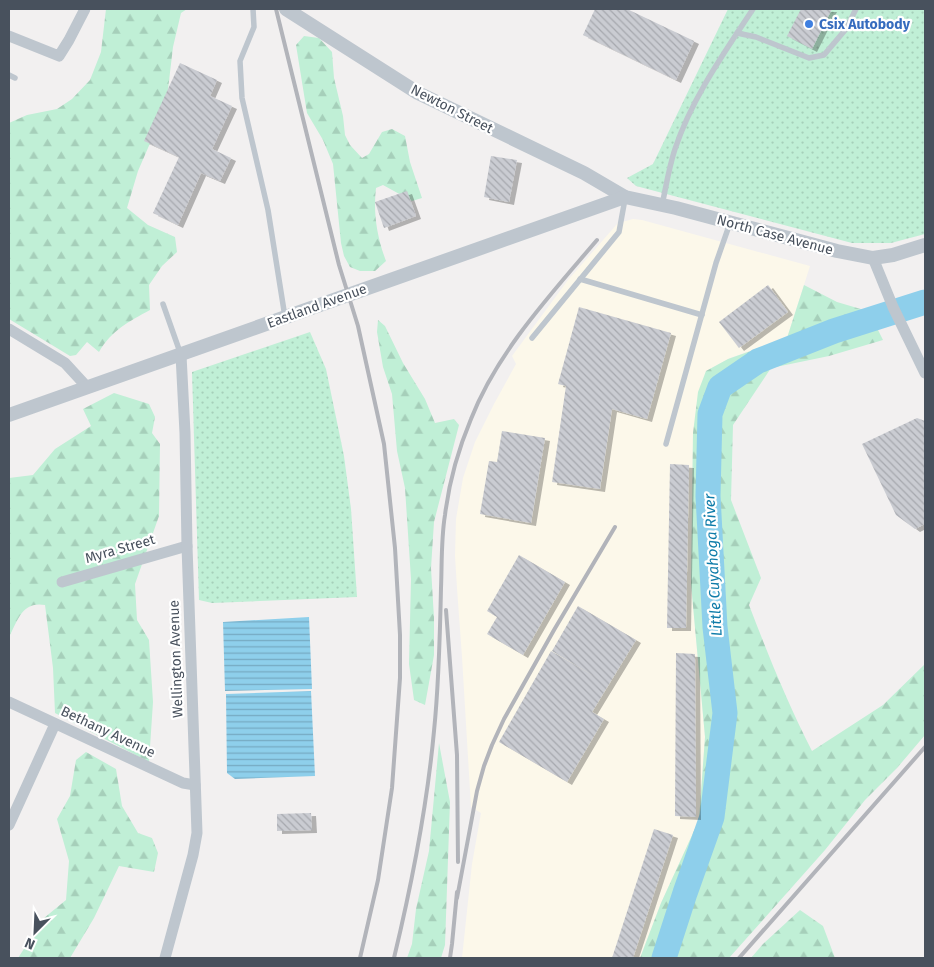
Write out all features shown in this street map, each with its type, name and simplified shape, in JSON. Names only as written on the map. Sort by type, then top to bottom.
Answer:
[{"type":"street","points":[[9,36],[59,56],[85,9]]},
{"type":"street","name":"Newton Street","points":[[289,10],[418,93],[584,173],[625,197]]},
{"type":"street","name":"Eastland Avenue","points":[[9,415],[625,197]]},
{"type":"street","name":"North Case Avenue","points":[[625,197],[730,222],[838,252],[873,258],[893,255],[925,245]]},
{"type":"street","points":[[873,258],[887,293],[925,373]]},
{"type":"street","points":[[9,328],[65,363],[87,387]]},
{"type":"street","name":"Wellington Avenue","points":[[165,958],[193,855],[197,833],[181,355]]},
{"type":"street","name":"Myra Street","points":[[62,582],[186,546]]},
{"type":"street","name":"Bethany Avenue","points":[[9,702],[183,783],[195,785]]},
{"type":"street","points":[[9,825],[55,724]]},
{"type":"lane","points":[[253,9],[254,27],[240,61],[242,98],[268,210],[285,317]]},
{"type":"lane","points":[[662,205],[674,150],[689,115],[717,63],[752,9]]},
{"type":"lane","points":[[737,33],[756,37],[809,58],[824,54],[846,29],[856,9]]},
{"type":"lane","points":[[532,338],[619,232],[625,197]]},
{"type":"lane","points":[[666,444],[716,263],[730,222]]},
{"type":"lane","points":[[580,280],[702,315]]},
{"type":"lane","points":[[163,304],[181,355]]},
{"type":"shaded area","points":[[633,219],[810,266],[787,338],[730,358],[706,371],[693,433],[691,584],[705,737],[699,820],[661,903],[640,958],[462,958],[472,864],[481,813],[471,807],[455,556],[456,519],[463,478],[475,442],[516,364],[512,356],[568,280],[618,223]]},
{"type":"green space","points":[[106,9],[187,9],[181,13],[173,47],[165,115],[138,171],[127,208],[148,225],[175,237],[177,252],[162,266],[149,285],[150,310],[115,332],[99,352],[87,342],[76,355],[70,356],[9,319],[9,123],[27,115],[57,109],[72,99],[90,80],[101,52]]},
{"type":"green space","points":[[728,9],[925,9],[925,234],[891,243],[852,243],[636,186],[627,178],[653,164]]},
{"type":"green space","points":[[304,36],[319,38],[332,52],[334,78],[343,116],[345,135],[350,145],[362,158],[369,154],[382,132],[392,129],[405,136],[410,162],[422,198],[412,201],[383,185],[376,188],[375,207],[377,225],[386,261],[375,271],[360,271],[350,267],[344,256],[333,164],[323,140],[307,113],[296,45]]},
{"type":"green space","points":[[804,285],[837,302],[864,310],[874,322],[883,340],[829,356],[771,368],[733,425],[731,500],[761,578],[749,605],[763,642],[812,751],[883,705],[925,664],[925,735],[897,768],[865,800],[825,850],[729,958],[640,958],[661,903],[699,820],[705,737],[691,584],[693,433],[698,392],[706,371],[728,359],[787,338]]},
{"type":"green space","points":[[378,320],[385,326],[403,363],[425,399],[435,423],[454,419],[459,425],[434,522],[431,568],[434,655],[425,705],[414,700],[409,664],[411,579],[405,488],[397,451],[392,394],[383,367],[377,332]]},
{"type":"green space","points":[[310,332],[326,369],[344,456],[351,509],[357,597],[212,603],[199,600],[192,372]]},
{"type":"green space","points":[[114,393],[149,404],[155,417],[152,433],[160,444],[159,516],[135,584],[137,620],[149,640],[153,702],[149,762],[55,713],[53,668],[45,605],[31,606],[26,609],[18,618],[9,637],[9,478],[33,475],[55,449],[91,426],[83,409]]},
{"type":"green space","points":[[439,743],[450,802],[445,945],[441,958],[407,958],[412,944],[416,909],[429,851]]},
{"type":"green space","points":[[86,752],[116,769],[122,806],[138,833],[152,838],[158,853],[154,872],[119,866],[94,918],[70,958],[18,958],[44,918],[66,900],[69,861],[57,819],[70,796],[76,760]]},
{"type":"green space","points":[[800,910],[823,926],[835,958],[751,958],[763,944]]},
{"type":"water","points":[[309,617],[312,689],[225,691],[223,622]]},
{"type":"water","points":[[311,691],[315,776],[235,779],[227,773],[226,694]]},
{"type":"building","points":[[595,9],[627,9],[694,41],[676,80],[583,35]]},
{"type":"building","name":"Csix Autobody","points":[[801,9],[832,9],[812,49],[787,36]]},
{"type":"building","points":[[180,63],[217,80],[210,96],[232,106],[212,149],[231,158],[220,181],[201,173],[178,225],[153,213],[179,157],[144,141]]},
{"type":"building","points":[[491,156],[517,160],[509,202],[484,197]]},
{"type":"building","points":[[407,191],[416,216],[384,228],[375,202]]},
{"type":"building","points":[[768,285],[788,312],[739,348],[719,322]]},
{"type":"building","points":[[579,307],[671,333],[647,419],[612,409],[600,489],[552,482],[566,386],[558,384]]},
{"type":"building","points":[[917,418],[925,421],[925,524],[915,529],[896,515],[862,444]]},
{"type":"building","points":[[502,431],[545,438],[531,523],[480,514],[489,461],[497,462]]},
{"type":"building","points":[[670,464],[689,465],[686,628],[667,628]]},
{"type":"building","points":[[519,555],[565,582],[523,655],[487,634],[497,617],[487,611]]},
{"type":"building","points":[[578,606],[636,640],[592,712],[604,719],[567,782],[499,742],[551,651],[604,682],[552,651]]},
{"type":"building","points":[[676,653],[695,654],[696,817],[675,816]]},
{"type":"building","points":[[311,813],[312,830],[277,831],[277,814]]},
{"type":"building","points":[[654,829],[673,835],[633,958],[612,958]]},
{"type":"waterway","name":"Little Cuyahoga River","points":[[664,958],[712,817],[725,713],[715,627],[708,496],[710,414],[720,387],[758,361],[834,331],[925,302]]},
{"type":"railway","points":[[276,9],[339,265],[358,326],[384,444],[395,548],[400,635],[400,678],[392,788],[378,880],[360,958]]},
{"type":"railway","points":[[394,958],[418,845],[431,759],[438,677],[443,533],[449,490],[455,466],[471,419],[495,370],[526,325],[597,240]]},
{"type":"railway","points":[[457,898],[477,791],[492,745],[504,719],[554,630],[615,527]]},
{"type":"railway","points":[[446,610],[457,755],[458,862]]},
{"type":"railway","points":[[739,958],[925,747]]},
{"type":"railway","points":[[450,958],[457,892]]},
{"type":"place","name":"Csix Autobody","points":[[809,24]]}]
